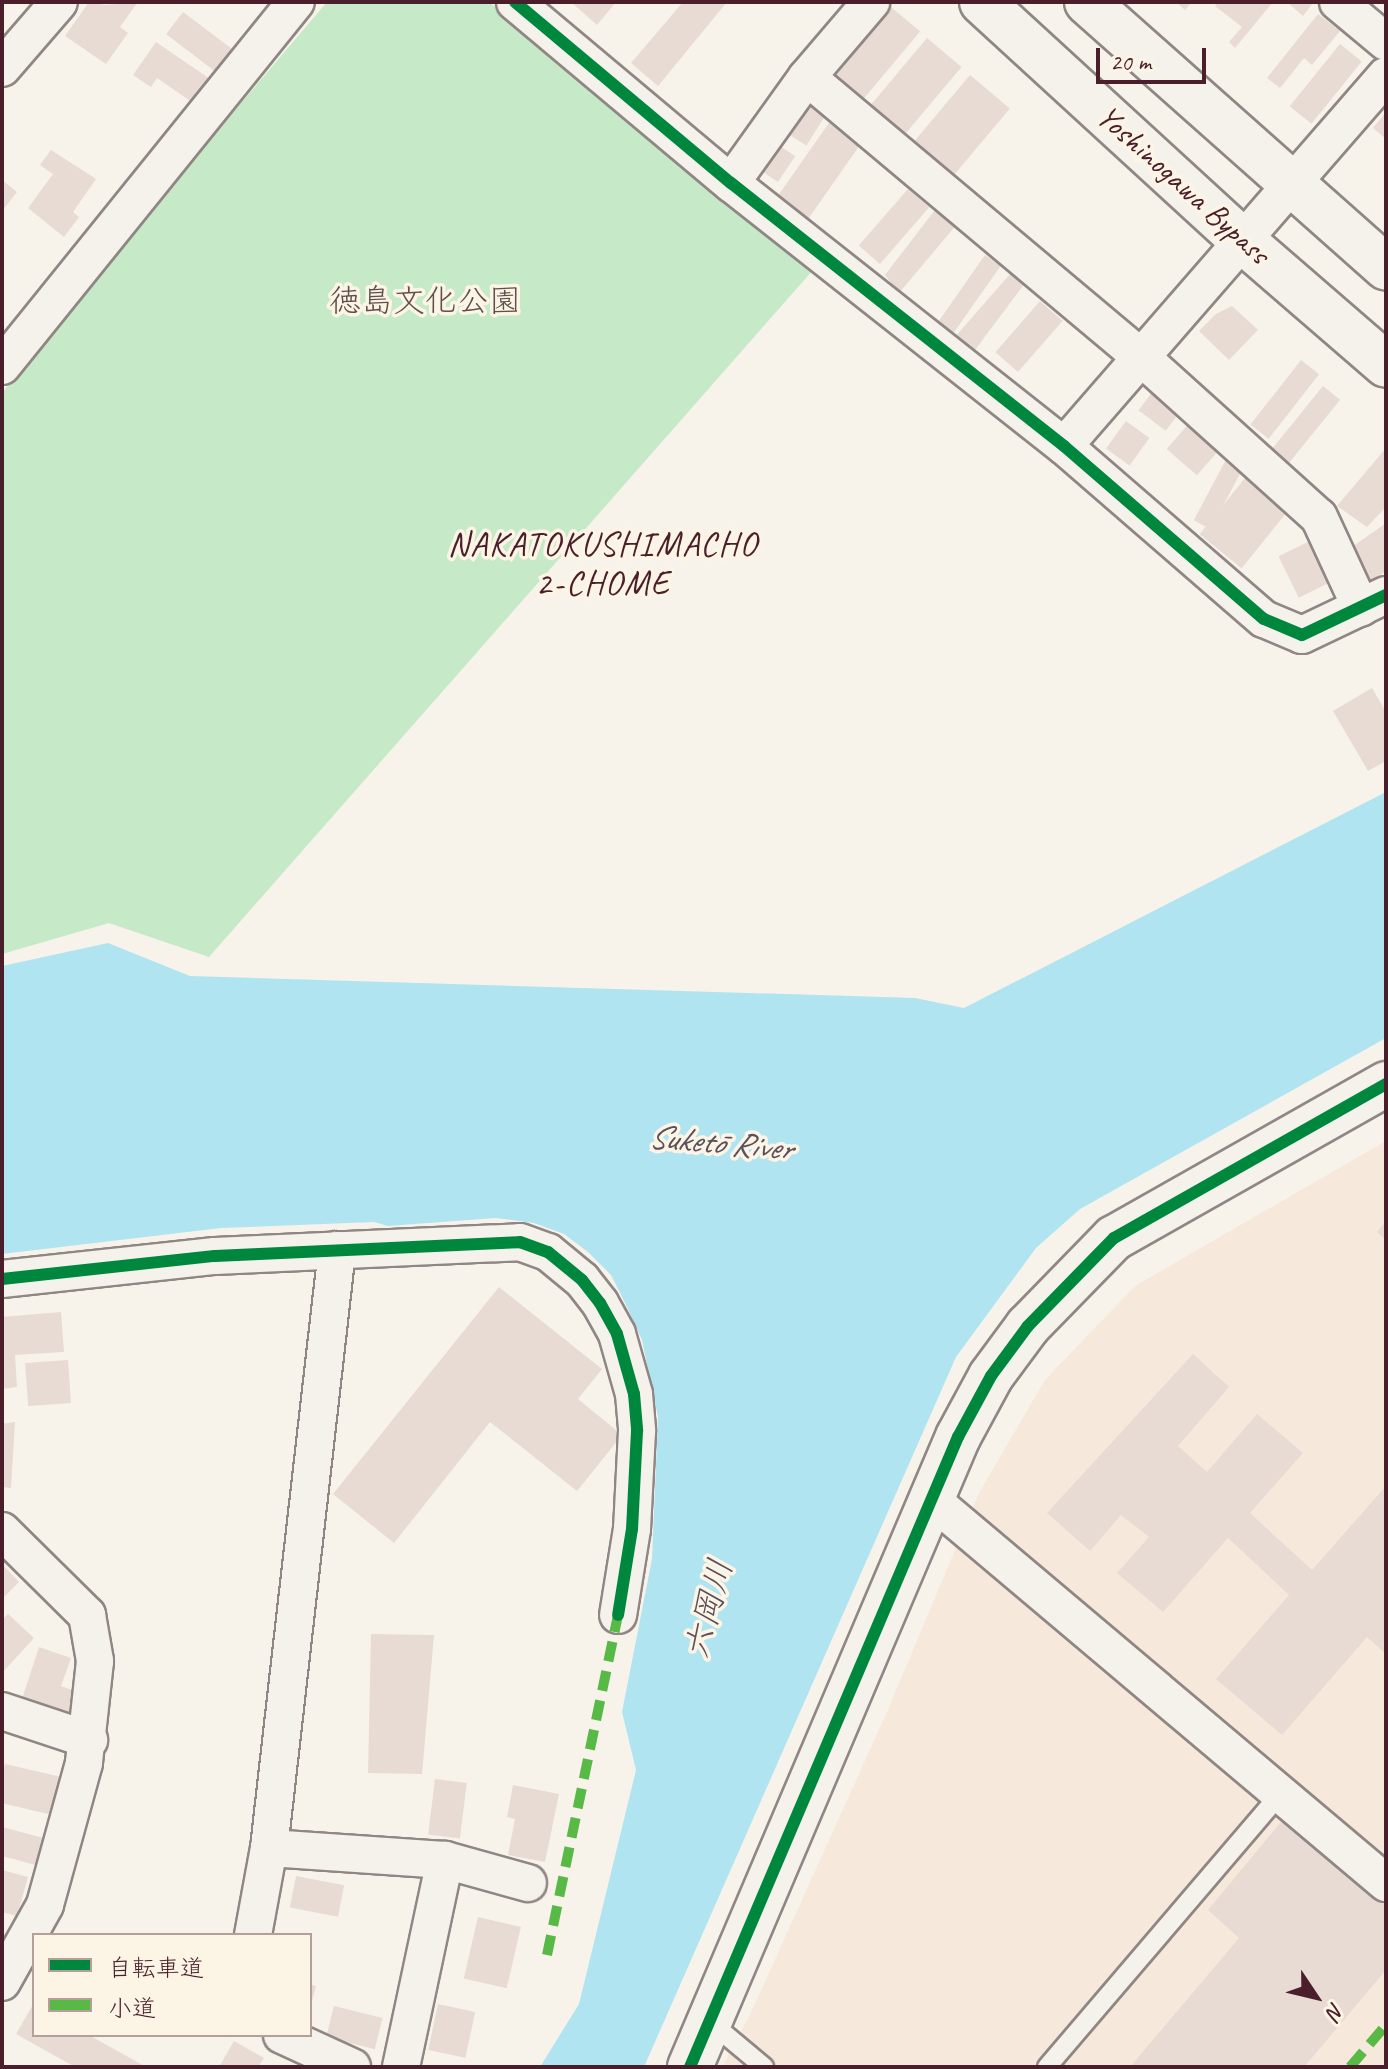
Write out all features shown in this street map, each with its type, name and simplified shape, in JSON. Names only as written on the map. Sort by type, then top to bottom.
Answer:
[{"type":"main road","name":"Yoshinogawa Bypass","points":[[982,2],[1243,241],[1386,365]]},
{"type":"main road","points":[[1087,2],[1386,267]]},
{"type":"main road","points":[[690,2067],[958,1437],[991,1376],[1028,1326],[1114,1238],[1386,1084]]},
{"type":"street","points":[[2,68],[59,2]]},
{"type":"street","points":[[2,366],[296,2]]},
{"type":"street","points":[[515,2],[731,183],[1064,446],[1264,619],[1302,635],[1374,602],[1319,517],[1141,357],[807,77]]},
{"type":"street","points":[[731,183],[807,77],[871,2]]},
{"type":"street","points":[[1338,2],[1386,42]]},
{"type":"street","points":[[1064,446],[1386,76]]},
{"type":"street","points":[[2,1279],[215,1256],[520,1242],[548,1252],[582,1280],[617,1334],[634,1394],[637,1431],[632,1529],[618,1615]]},
{"type":"street","points":[[253,1933],[269,1848],[337,1250]]},
{"type":"street","points":[[932,1500],[1386,1883]]},
{"type":"street","points":[[2,1531],[87,1615],[95,1661],[89,1740],[45,1905],[2,1982]]},
{"type":"street","points":[[2,1711],[89,1740]]},
{"type":"street","points":[[269,1848],[445,1860],[528,1883]]},
{"type":"street","points":[[401,2067],[445,1860]]},
{"type":"street","points":[[286,2037],[352,2067]]},
{"type":"lane","points":[[1047,2067],[1280,1794]]},
{"type":"lane","points":[[709,2021],[764,2067]]},
{"type":"shaded area","points":[[1386,1141],[1386,2067],[722,2067],[749,2017],[887,1712],[979,1493],[1045,1380],[1135,1286]]},
{"type":"green space","name":"徳島文化公園","points":[[327,2],[489,2],[813,270],[209,957],[109,923],[2,954],[2,393],[98,271]]},
{"type":"water","points":[[1386,792],[1386,1038],[1080,1209],[1036,1248],[956,1357],[644,2067],[540,2067],[579,2004],[636,1770],[622,1712],[652,1559],[658,1417],[642,1340],[627,1307],[611,1275],[564,1234],[534,1223],[496,1218],[388,1226],[374,1222],[221,1228],[2,1254],[2,966],[108,943],[190,976],[915,998],[964,1008]]},
{"type":"building","points":[[89,2],[105,5],[138,2],[120,27],[128,33],[106,64],[65,36]]},
{"type":"building","points":[[571,2],[616,2],[597,25]]},
{"type":"building","points":[[683,2],[727,2],[658,86],[631,63]]},
{"type":"building","points":[[1176,2],[1192,2],[1185,10]]},
{"type":"building","points":[[1218,2],[1273,2],[1235,48],[1229,42],[1242,27],[1215,6]]},
{"type":"building","points":[[1287,2],[1310,2],[1312,4],[1303,16]]},
{"type":"building","points":[[891,7],[920,31],[855,110],[825,85]]},
{"type":"building","points":[[183,12],[234,51],[217,73],[166,34]]},
{"type":"building","points":[[1318,14],[1340,31],[1312,65],[1304,58],[1280,88],[1267,78]]},
{"type":"building","points":[[927,38],[961,67],[905,134],[870,105]]},
{"type":"building","points":[[156,42],[213,81],[196,105],[157,78],[151,87],[133,75]]},
{"type":"building","points":[[1340,44],[1362,62],[1311,124],[1290,106]]},
{"type":"building","points":[[970,75],[1010,108],[946,184],[906,151]]},
{"type":"building","points":[[809,100],[828,112],[806,146],[788,134]]},
{"type":"building","points":[[1386,112],[1386,139],[1373,128]]},
{"type":"building","points":[[829,123],[860,145],[806,223],[775,201]]},
{"type":"building","points":[[777,144],[795,156],[778,182],[760,170]]},
{"type":"building","points":[[51,150],[96,179],[73,212],[79,217],[64,237],[28,208],[53,174],[40,165]]},
{"type":"building","points":[[2,180],[17,192],[2,211]]},
{"type":"building","points":[[908,189],[929,207],[880,264],[859,246]]},
{"type":"building","points":[[938,206],[958,223],[899,293],[885,275]]},
{"type":"building","points":[[985,255],[1001,266],[954,333],[938,322]]},
{"type":"building","points":[[1011,273],[1025,283],[975,350],[955,337]]},
{"type":"building","points":[[1040,301],[1063,321],[1018,372],[995,352]]},
{"type":"building","points":[[1232,306],[1258,330],[1229,360],[1199,331],[1216,314]]},
{"type":"building","points":[[1301,360],[1319,374],[1269,439],[1251,425]]},
{"type":"building","points":[[1323,386],[1340,400],[1289,463],[1272,449]]},
{"type":"building","points":[[1153,391],[1180,411],[1166,431],[1139,410]]},
{"type":"building","points":[[1126,421],[1149,438],[1129,466],[1106,449]]},
{"type":"building","points":[[1191,421],[1221,447],[1197,475],[1167,449]]},
{"type":"building","points":[[1386,448],[1386,507],[1367,527],[1337,506]]},
{"type":"building","points":[[1229,454],[1246,463],[1211,529],[1194,520]]},
{"type":"building","points":[[1250,472],[1292,506],[1242,568],[1200,534]]},
{"type":"building","points":[[1386,523],[1386,571],[1371,581],[1349,549]]},
{"type":"building","points":[[1310,541],[1330,582],[1299,598],[1279,556]]},
{"type":"building","points":[[1372,688],[1386,712],[1386,761],[1368,771],[1333,711]]},
{"type":"building","points":[[1386,1221],[1386,1240],[1377,1232]]},
{"type":"building","points":[[499,1287],[602,1369],[578,1399],[622,1435],[577,1491],[490,1422],[394,1543],[333,1494]]},
{"type":"building","points":[[61,1312],[64,1352],[15,1355],[17,1387],[2,1389],[2,1317]]},
{"type":"building","points":[[1193,1354],[1229,1387],[1178,1446],[1207,1472],[1257,1414],[1303,1453],[1250,1513],[1312,1570],[1386,1486],[1386,1654],[1367,1637],[1282,1735],[1216,1679],[1289,1595],[1228,1538],[1163,1612],[1117,1573],[1149,1537],[1121,1515],[1090,1551],[1047,1513]]},
{"type":"building","points":[[68,1360],[71,1403],[28,1406],[25,1363]]},
{"type":"building","points":[[15,1422],[11,1488],[2,1487],[2,1424]]},
{"type":"building","points":[[2,1564],[19,1582],[2,1599]]},
{"type":"building","points":[[8,1614],[34,1638],[2,1673],[2,1620]]},
{"type":"building","points":[[371,1634],[434,1635],[422,1774],[368,1773]]},
{"type":"building","points":[[39,1647],[71,1658],[61,1686],[80,1693],[71,1716],[22,1699]]},
{"type":"building","points":[[5,1764],[62,1777],[54,1815],[2,1803]]},
{"type":"building","points":[[435,1779],[467,1783],[460,1838],[428,1835]]},
{"type":"building","points":[[513,1785],[559,1794],[545,1862],[508,1855],[515,1819],[507,1817]]},
{"type":"building","points":[[1285,1817],[1386,1903],[1386,1970],[1304,2067],[1130,2067],[1239,1938],[1208,1910]]},
{"type":"building","points":[[2,1827],[47,1839],[39,1866],[2,1856]]},
{"type":"building","points":[[2,1870],[28,1877],[17,1916],[2,1912]]},
{"type":"building","points":[[296,1876],[344,1885],[338,1917],[290,1907]]},
{"type":"building","points":[[478,1917],[521,1927],[507,1988],[464,1978]]},
{"type":"building","points":[[438,2004],[475,2012],[465,2058],[428,2050]]},
{"type":"building","points":[[32,2006],[32,2037],[93,2037],[146,2067],[75,2067],[16,2034]]},
{"type":"building","points":[[334,2006],[383,2018],[375,2049],[326,2037]]},
{"type":"building","points":[[234,2041],[264,2058],[258,2067],[219,2067]]},
{"type":"marked path","points":[[547,1955],[618,1615]]},
{"type":"marked path","points":[[1350,2067],[1386,2025]]},
{"type":"cycle path","points":[[515,2],[731,183],[1064,446],[1264,619],[1302,635],[1386,595]]},
{"type":"cycle path","points":[[690,2067],[958,1437],[991,1376],[1028,1326],[1114,1238],[1386,1084]]},
{"type":"cycle path","points":[[2,1279],[215,1256],[520,1242],[548,1252],[582,1280],[600,1303],[617,1334],[634,1394],[637,1431],[632,1529],[618,1615]]},
{"type":"district","name":"NAKATOKUSHIMACHO 2-CHOME","points":[[603,562]]},
{"type":"water label","name":"Suketō River","points":[[720,1142]]},
{"type":"water label","name":"六岡川","points":[[708,1609]]}]
